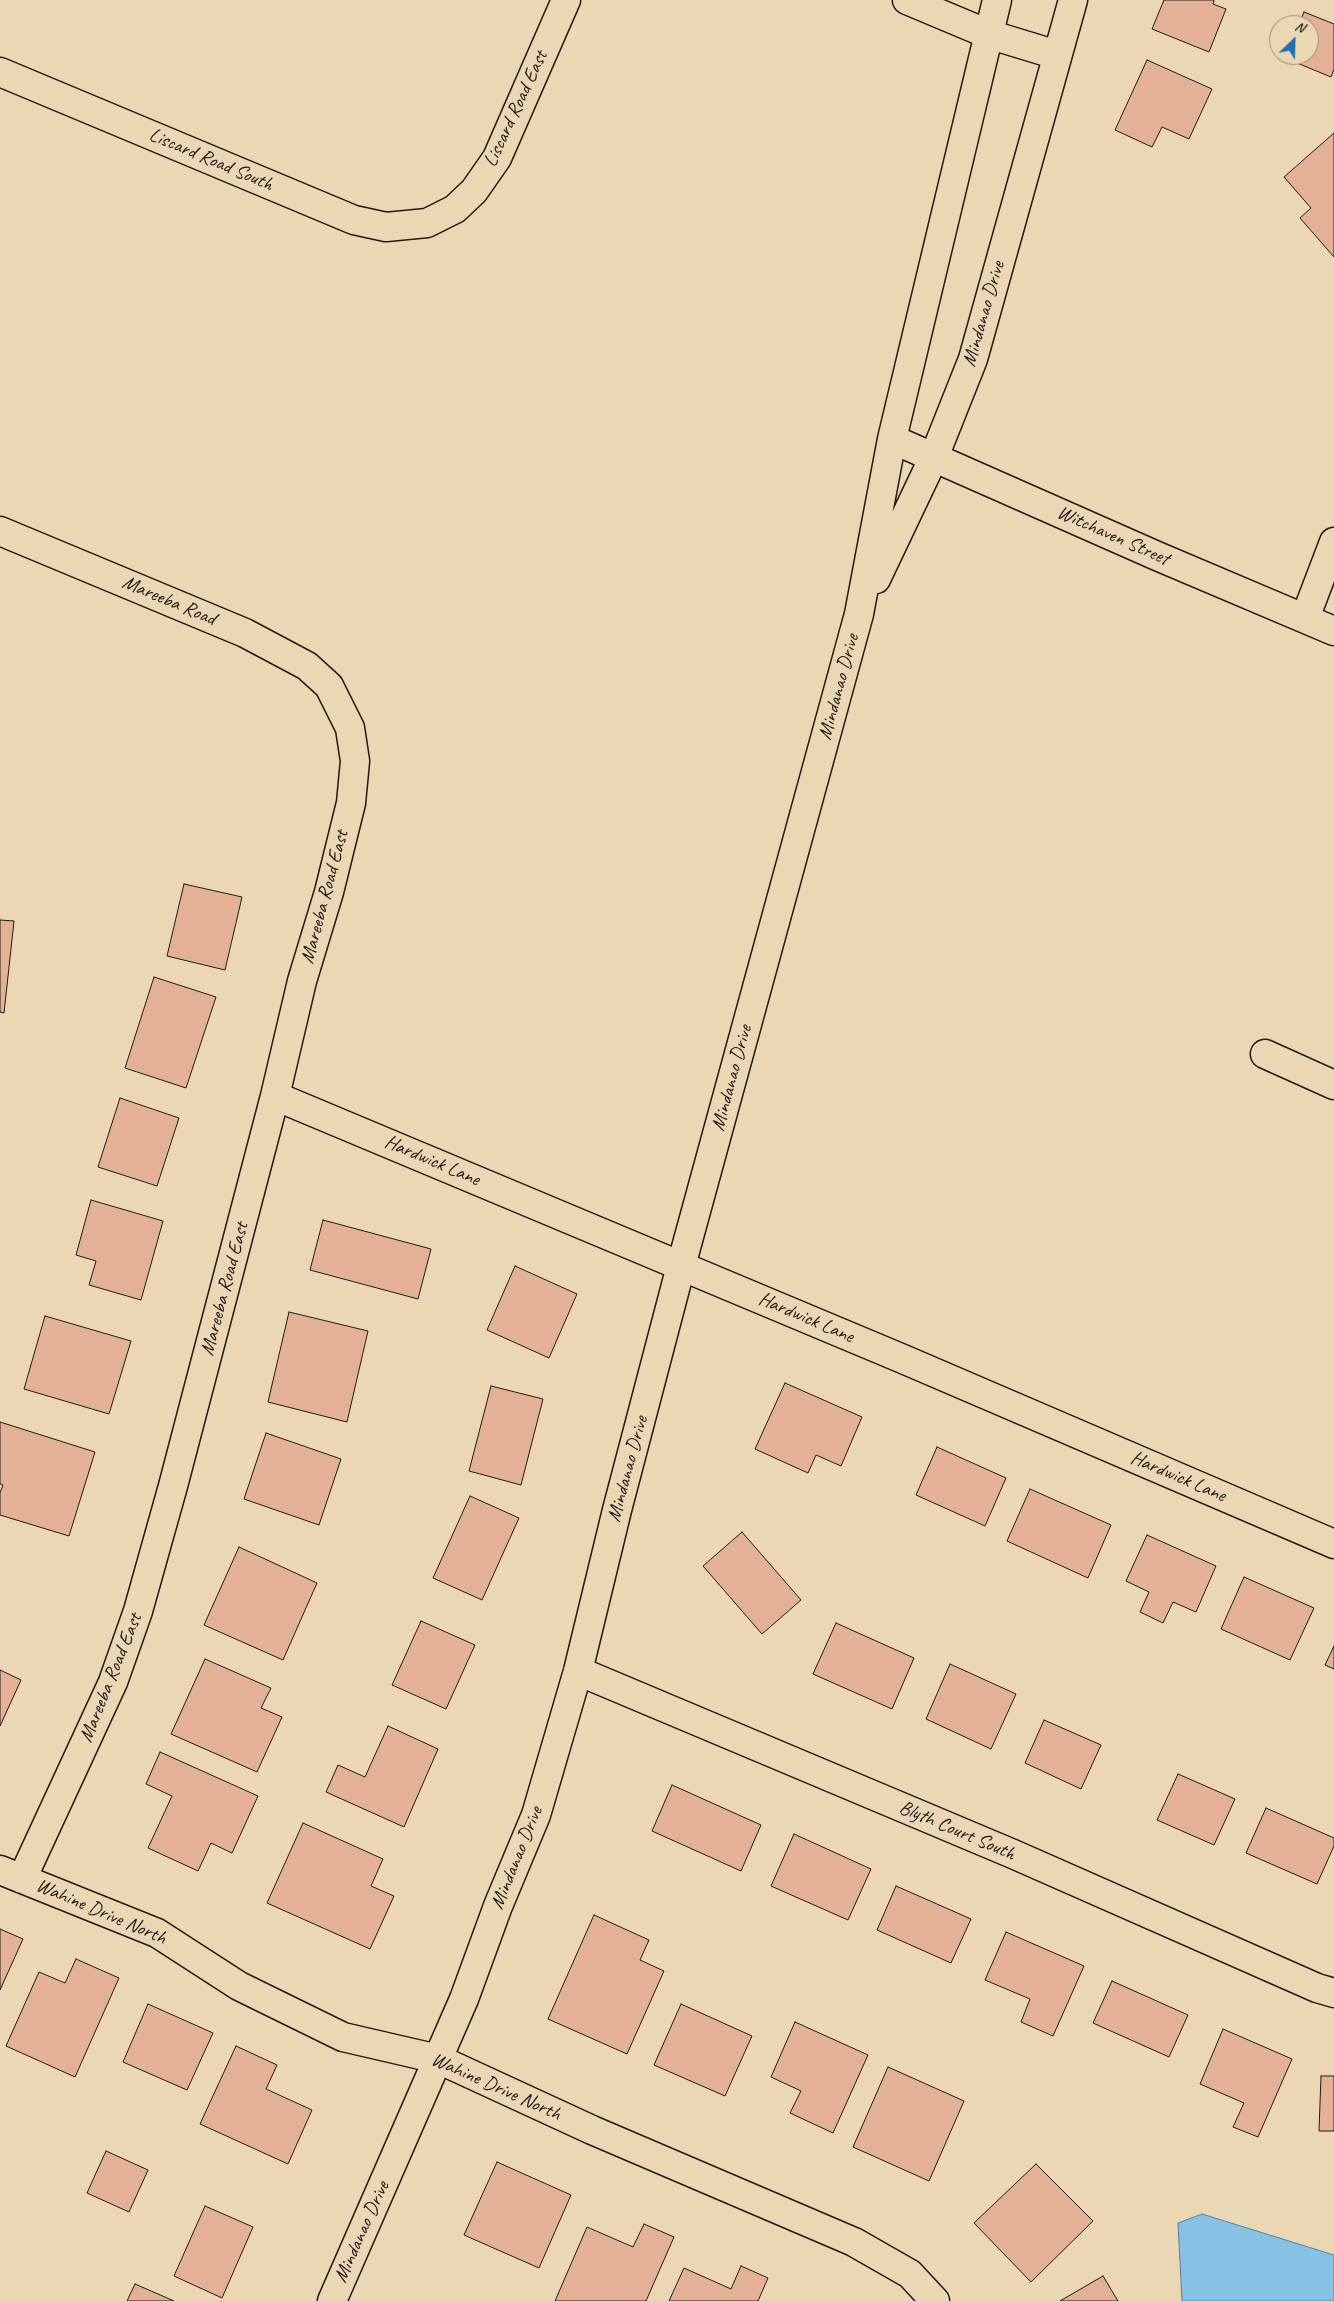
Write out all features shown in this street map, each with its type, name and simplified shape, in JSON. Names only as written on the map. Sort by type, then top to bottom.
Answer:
[{"type":"street","name":"Liscard Road East","points":[[427,224],[455,209],[474,190],[497,158],[566,0]]},
{"type":"street","points":[[908,0],[988,34],[1057,55]]},
{"type":"street","name":"Mindanao Drive","points":[[332,2301],[464,1998],[498,1906],[536,1815],[578,1671],[617,1510],[681,1266],[859,614],[892,439],[997,0]]},
{"type":"street","name":"Mindanao Drive","points":[[859,614],[934,457],[973,359],[1073,0]]},
{"type":"street","name":"Liscard Road South","points":[[0,72],[354,220],[386,227],[427,224]]},
{"type":"street","name":"Witchaven Street","points":[[892,439],[1157,556],[1334,631]]},
{"type":"street","name":"Mareeba Road","points":[[0,531],[245,633],[307,666],[329,686]]},
{"type":"street","points":[[1305,618],[1334,542]]},
{"type":"street","name":"Mareeba Road East","points":[[11,1874],[114,1682],[138,1611],[173,1486],[275,1096],[302,981],[329,892],[350,803],[355,760],[350,728],[329,686]]},
{"type":"street","points":[[1265,1054],[1334,1085]]},
{"type":"street","name":"Hardwick Lane","points":[[275,1096],[904,1359],[1334,1544]]},
{"type":"street","name":"Blyth Court South","points":[[578,1671],[1004,1850],[1317,1988],[1334,1993]]},
{"type":"street","name":"Wahine Drive North","points":[[11,1874],[157,1933],[239,1986],[343,2037],[438,2059],[592,2130],[854,2242],[910,2274],[935,2301]]},
{"type":"water","points":[[1202,2214],[1334,2255],[1334,2301],[1182,2301],[1178,2223]]},
{"type":"building","points":[[1164,0],[1214,0],[1213,4],[1226,9],[1209,52],[1152,29]]},
{"type":"building","points":[[1319,18],[1334,24],[1334,69],[1331,77],[1302,65],[1319,65]]},
{"type":"building","points":[[1147,60],[1212,89],[1189,139],[1162,127],[1152,147],[1115,130]]},
{"type":"building","points":[[1334,133],[1334,257],[1300,218],[1311,208],[1284,177]]},
{"type":"building","points":[[184,884],[242,897],[225,970],[167,956]]},
{"type":"building","points":[[0,920],[14,921],[4,1013],[0,1012]]},
{"type":"building","points":[[154,977],[216,997],[186,1088],[125,1068]]},
{"type":"building","points":[[120,1098],[179,1118],[157,1186],[98,1167]]},
{"type":"building","points":[[91,1200],[163,1221],[141,1300],[89,1285],[96,1261],[76,1255]]},
{"type":"building","points":[[323,1220],[431,1249],[418,1299],[310,1270]]},
{"type":"building","points":[[515,1266],[577,1294],[549,1358],[487,1330]]},
{"type":"building","points":[[289,1312],[368,1331],[347,1422],[268,1402]]},
{"type":"building","points":[[45,1316],[131,1341],[109,1414],[24,1389]]},
{"type":"building","points":[[785,1383],[862,1417],[841,1466],[816,1455],[808,1473],[755,1449]]},
{"type":"building","points":[[491,1386],[543,1399],[521,1485],[469,1471]]},
{"type":"building","points":[[0,1422],[95,1452],[69,1536],[0,1515],[0,1493],[3,1485],[0,1484]]},
{"type":"building","points":[[266,1433],[341,1459],[319,1525],[244,1499]]},
{"type":"building","points":[[937,1447],[1006,1478],[985,1526],[916,1495]]},
{"type":"building","points":[[1030,1489],[1111,1525],[1088,1578],[1007,1541]]},
{"type":"building","points":[[470,1496],[519,1518],[482,1600],[433,1578]]},
{"type":"building","points":[[742,1532],[801,1600],[762,1634],[703,1566]]},
{"type":"building","points":[[1147,1535],[1216,1566],[1196,1612],[1173,1602],[1163,1623],[1140,1612],[1149,1592],[1126,1581]]},
{"type":"building","points":[[239,1547],[317,1583],[283,1660],[204,1625]]},
{"type":"building","points":[[1244,1577],[1314,1608],[1290,1660],[1221,1629]]},
{"type":"building","points":[[421,1621],[475,1645],[446,1709],[392,1685]]},
{"type":"building","points":[[836,1623],[914,1658],[892,1709],[813,1674]]},
{"type":"building","points":[[1334,1646],[1334,1669],[1325,1665]]},
{"type":"building","points":[[205,1659],[271,1688],[261,1708],[282,1717],[257,1772],[171,1734]]},
{"type":"building","points":[[950,1664],[1016,1694],[991,1749],[926,1719]]},
{"type":"building","points":[[0,1670],[21,1680],[0,1726]]},
{"type":"building","points":[[1044,1720],[1101,1745],[1081,1789],[1025,1763]]},
{"type":"building","points":[[388,1726],[438,1749],[404,1827],[326,1792],[338,1765],[365,1777]]},
{"type":"building","points":[[160,1752],[258,1796],[232,1853],[211,1843],[198,1871],[148,1848],[172,1796],[146,1784]]},
{"type":"building","points":[[1178,1774],[1235,1799],[1214,1845],[1157,1820]]},
{"type":"building","points":[[672,1785],[761,1825],[741,1871],[652,1831]]},
{"type":"building","points":[[1266,1808],[1334,1838],[1334,1846],[1317,1884],[1246,1853]]},
{"type":"building","points":[[303,1823],[383,1859],[371,1886],[394,1896],[370,1949],[267,1903]]},
{"type":"building","points":[[794,1834],[871,1869],[848,1920],[771,1886]]},
{"type":"building","points":[[896,1886],[971,1919],[951,1963],[877,1930]]},
{"type":"building","points":[[594,1915],[649,1940],[640,1960],[664,1971],[627,2054],[548,2019]]},
{"type":"building","points":[[0,1929],[23,1939],[0,1990]]},
{"type":"building","points":[[1006,1932],[1084,1966],[1053,2036],[1021,2022],[1030,1999],[985,1980]]},
{"type":"building","points":[[76,1959],[119,1978],[75,2077],[6,2046],[39,1972],[65,1983]]},
{"type":"building","points":[[1112,1981],[1188,2015],[1169,2057],[1093,2023]]},
{"type":"building","points":[[148,2004],[213,2033],[187,2090],[123,2062]]},
{"type":"building","points":[[681,2004],[752,2036],[725,2096],[654,2065]]},
{"type":"building","points":[[795,2022],[868,2055],[833,2133],[790,2113],[801,2091],[771,2077]]},
{"type":"building","points":[[1223,2029],[1292,2059],[1258,2137],[1233,2127],[1244,2103],[1200,2084]]},
{"type":"building","points":[[236,2046],[277,2065],[266,2089],[312,2110],[288,2164],[200,2124]]},
{"type":"building","points":[[888,2067],[964,2101],[929,2181],[853,2147]]},
{"type":"building","points":[[1321,2076],[1334,2076],[1334,2131],[1319,2131]]},
{"type":"building","points":[[106,2151],[148,2170],[129,2212],[87,2193]]},
{"type":"building","points":[[497,2162],[571,2195],[539,2268],[464,2235]]},
{"type":"building","points":[[1036,2164],[1093,2221],[1031,2282],[974,2223]]},
{"type":"building","points":[[205,2206],[253,2227],[222,2298],[174,2276]]},
{"type":"building","points":[[644,2224],[674,2237],[646,2301],[555,2301],[587,2227],[633,2247]]},
{"type":"building","points":[[741,2266],[768,2278],[758,2301],[669,2301],[684,2268],[731,2289]]},
{"type":"building","points":[[1103,2276],[1118,2301],[1060,2301]]},
{"type":"building","points":[[135,2284],[174,2301],[127,2301]]}]
